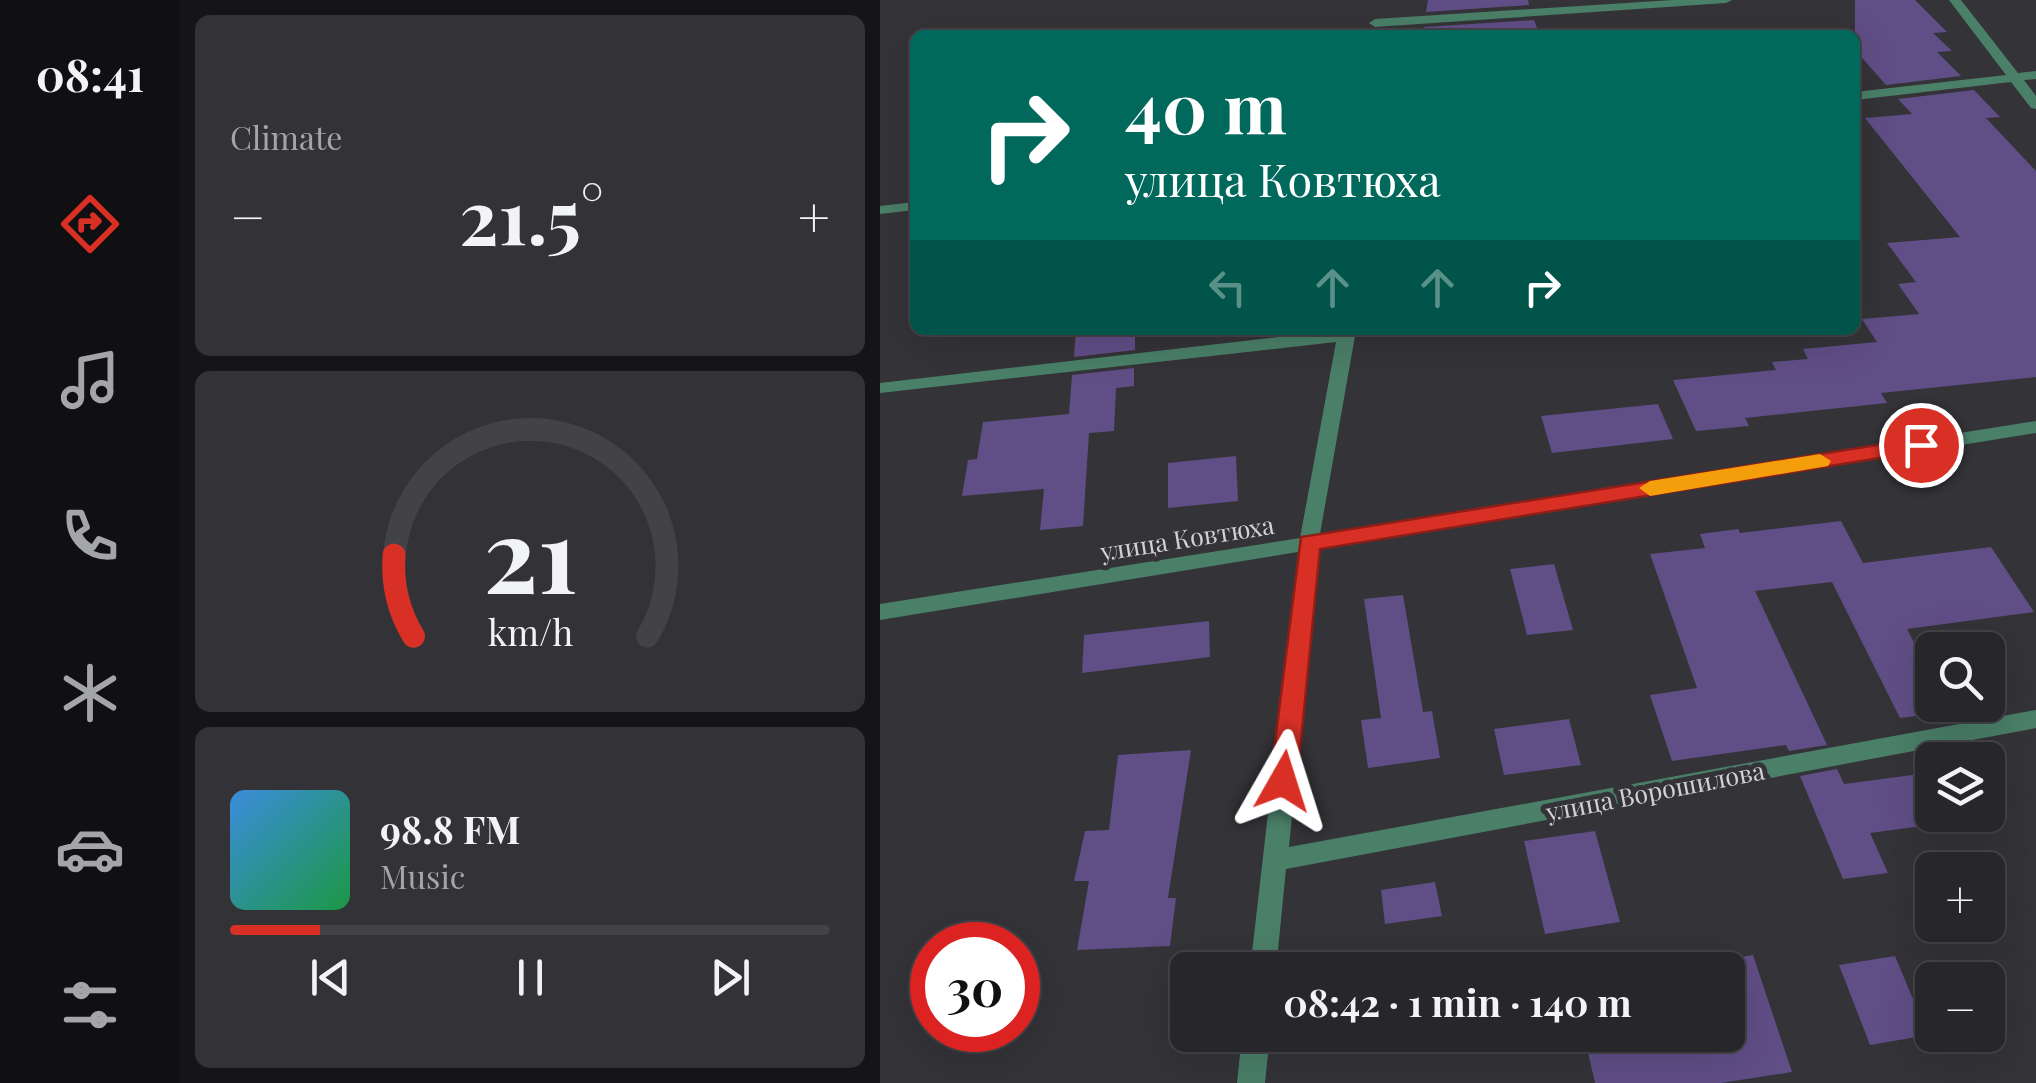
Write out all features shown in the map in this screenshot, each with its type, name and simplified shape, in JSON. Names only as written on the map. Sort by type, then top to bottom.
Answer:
[{"type":"street","points":[[1376,23],[1726,0]]},
{"type":"street","points":[[1955,0],[2036,104]]},
{"type":"street","points":[[1860,95],[2036,75]]},
{"type":"street","points":[[880,210],[910,207]]},
{"type":"street","points":[[880,388],[1330,335]]},
{"type":"street","points":[[1265,952],[1309,543],[1347,335]]},
{"type":"street","name":"улица Ковтюха","points":[[880,612],[2036,426]]},
{"type":"street","name":"улица Ворошилова","points":[[1275,860],[2036,719]]},
{"type":"street","points":[[1251,1083],[1254,1052]]},
{"type":"building","points":[[1428,0],[1528,0],[1529,5],[1426,12]]},
{"type":"building","points":[[1855,0],[1915,0],[1947,32],[1933,33],[1952,51],[1937,52],[1961,76],[1886,85],[1860,56],[1860,30],[1855,30]]},
{"type":"building","points":[[1534,20],[1538,30],[1424,30]]},
{"type":"building","points":[[1974,90],[2000,117],[1986,118],[2036,171],[2036,377],[1881,393],[1887,403],[1745,418],[1749,426],[1696,431],[1673,380],[1776,370],[1772,362],[1808,359],[1803,349],[1877,342],[1862,319],[1919,314],[1898,284],[1916,282],[1887,243],[1960,237],[1865,118],[1912,114],[1898,99]]},
{"type":"building","points":[[1076,335],[1135,335],[1135,350],[1074,357]]},
{"type":"building","points":[[1134,368],[1134,386],[1116,388],[1114,431],[1089,433],[1083,526],[1040,530],[1044,489],[962,496],[968,460],[977,459],[983,422],[1069,414],[1072,375]]},
{"type":"building","points":[[1658,404],[1673,439],[1552,453],[1541,416]]},
{"type":"building","points":[[1236,456],[1238,501],[1168,508],[1168,463]]},
{"type":"building","points":[[1841,521],[1863,563],[1991,547],[2034,612],[1907,629],[1915,645],[1915,716],[1900,718],[1832,582],[1755,591],[1827,745],[1789,751],[1786,745],[1672,761],[1650,695],[1697,688],[1650,554],[1705,548],[1700,534],[1738,529],[1740,533]]},
{"type":"building","points":[[1554,564],[1573,630],[1527,635],[1510,569]]},
{"type":"building","points":[[1403,595],[1423,712],[1432,711],[1440,758],[1368,768],[1361,720],[1381,718],[1364,599]]},
{"type":"building","points":[[1209,621],[1210,657],[1082,673],[1084,635]]},
{"type":"building","points":[[1569,719],[1581,765],[1504,775],[1494,729]]},
{"type":"building","points":[[1191,750],[1168,898],[1176,898],[1170,946],[1077,950],[1089,881],[1074,881],[1085,831],[1109,830],[1118,755]]},
{"type":"building","points":[[1837,769],[1844,784],[1915,775],[1915,827],[1870,833],[1888,873],[1843,879],[1800,776]]},
{"type":"building","points":[[1595,831],[1620,922],[1545,934],[1524,841]]},
{"type":"building","points":[[1435,882],[1442,916],[1385,924],[1381,890]]},
{"type":"building","points":[[1753,955],[1792,1072],[1721,1083],[1595,1083],[1588,1052],[1745,1052],[1745,956]]},
{"type":"building","points":[[1895,956],[1915,1004],[1915,1037],[1870,1045],[1839,965]]},
{"type":"slow traffic","points":[[1650,488],[1820,461]]},
{"type":"route","points":[[1283,781],[1309,543],[1921,445]]}]
